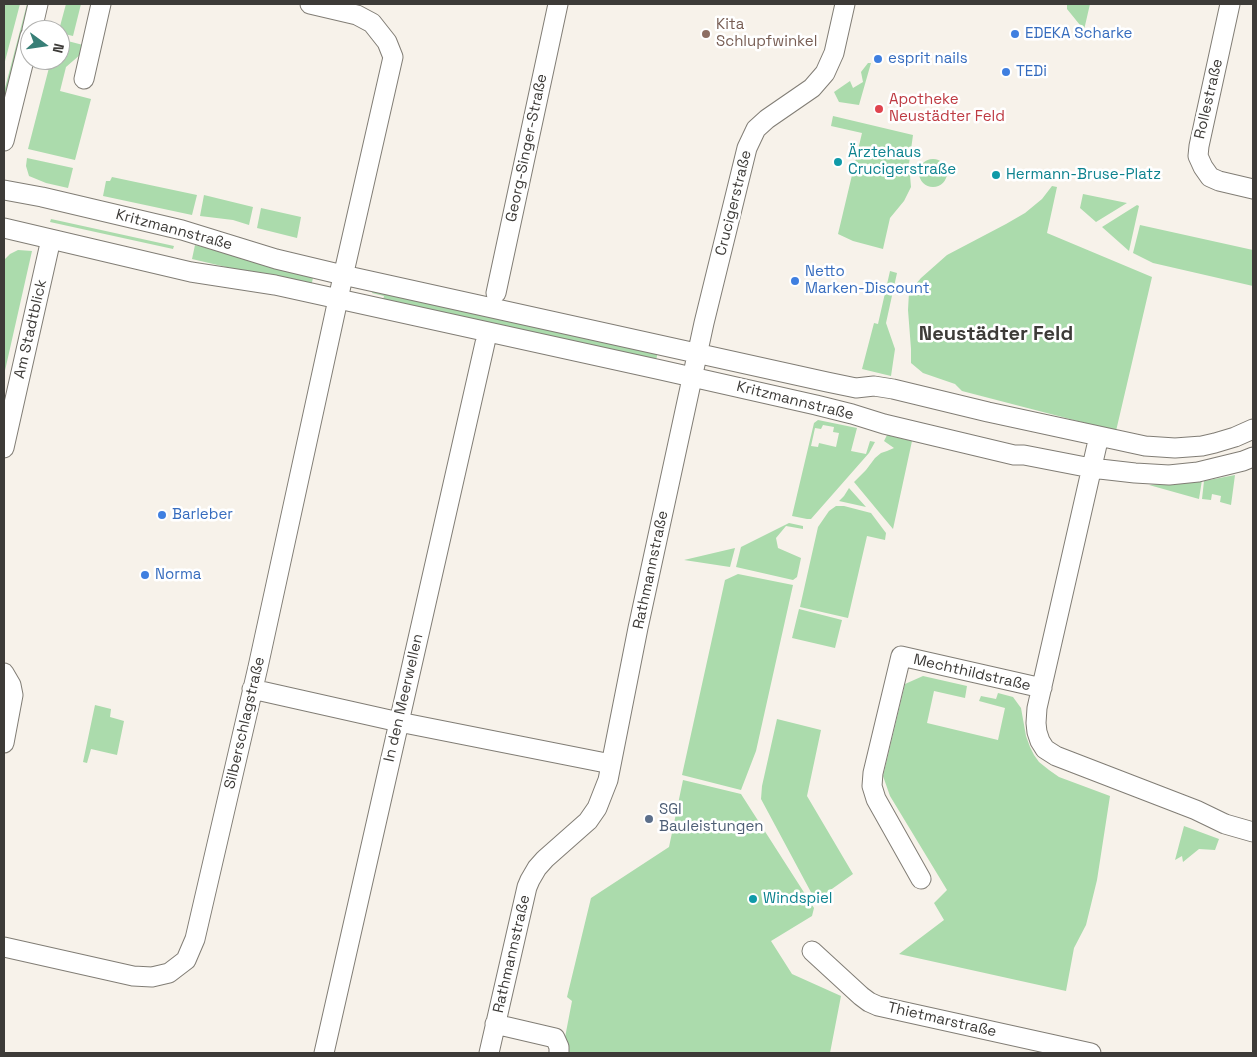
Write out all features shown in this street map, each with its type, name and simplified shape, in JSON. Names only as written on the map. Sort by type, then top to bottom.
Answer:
[{"type":"street","points":[[34,20],[38,4]]},
{"type":"street","points":[[84,79],[101,4]]},
{"type":"street","points":[[310,4],[357,15],[372,23],[387,42],[393,57],[338,298]]},
{"type":"street","name":"Georg-Singer-Straße","points":[[496,293],[558,4]]},
{"type":"street","name":"Crucigerstraße","points":[[692,377],[746,148],[756,129],[767,119],[812,88],[825,73],[834,53],[844,4]]},
{"type":"street","name":"Rollestraße","points":[[1230,4],[1198,156],[1203,168],[1210,177],[1253,189]]},
{"type":"street","points":[[4,141],[22,70]]},
{"type":"street","name":"Kritzmannstraße","points":[[4,190],[42,197],[182,230],[276,259],[343,275],[856,388],[874,386],[893,389],[1145,446],[1175,448],[1215,443],[1253,429]]},
{"type":"street","name":"Kritzmannstraße","points":[[4,228],[191,272],[275,285],[338,298],[692,377],[816,405],[884,424],[1014,455],[1024,455],[1091,468],[1169,475],[1198,472],[1253,457]]},
{"type":"street","name":"Am Stadtblick","points":[[4,448],[51,239]]},
{"type":"street","name":"Silberschlagstraße","points":[[4,947],[133,976],[152,978],[169,973],[186,960],[196,939],[289,528],[338,298]]},
{"type":"street","name":"In den Meerwellen","points":[[324,1053],[485,343]]},
{"type":"street","name":"Rathmannstraße","points":[[489,1053],[530,880],[545,859],[584,826],[592,816],[603,793],[611,764],[692,377]]},
{"type":"street","name":"Mechthildstraße","points":[[1098,436],[1037,708],[1036,728],[1041,744],[1048,752],[1056,756],[1196,810],[1225,824],[1253,832]]},
{"type":"street","name":"Mechthildstraße","points":[[922,879],[876,799],[872,786],[873,773],[901,656],[1042,688]]},
{"type":"street","points":[[4,673],[14,695],[4,743]]},
{"type":"street","points":[[252,689],[399,722],[611,764]]},
{"type":"street","name":"Thietmarstraße","points":[[812,950],[861,996],[878,1006],[1091,1053]]},
{"type":"street","name":"Rathmannstraße","points":[[495,1024],[555,1038],[559,1047],[559,1053]]},
{"type":"green space","points":[[4,4],[20,4],[4,65]]},
{"type":"green space","points":[[27,4],[31,4],[27,20],[23,20]]},
{"type":"green space","points":[[66,4],[81,4],[73,36],[70,35],[70,20],[62,20]]},
{"type":"green space","points":[[1067,4],[1090,4],[1084,30],[1067,9]]},
{"type":"green space","points":[[20,31],[20,46],[4,106],[4,92]]},
{"type":"green space","points":[[70,42],[83,45],[81,54],[70,64]]},
{"type":"green space","points":[[868,63],[871,63],[859,105],[839,102],[834,92],[850,81],[853,88],[863,82],[861,72]]},
{"type":"green space","points":[[48,70],[65,70],[60,91],[91,99],[75,160],[28,149]]},
{"type":"green space","points":[[833,116],[913,135],[909,164],[911,187],[904,201],[890,218],[883,249],[853,241],[838,234],[862,133],[831,126]]},
{"type":"green space","points":[[27,158],[73,168],[68,188],[46,183],[29,176],[26,166]]},
{"type":"green space","points":[[933,159],[943,163],[947,173],[943,183],[933,187],[923,183],[919,173],[923,163]]},
{"type":"green space","points":[[112,177],[197,195],[192,215],[103,196],[106,181],[110,181]]},
{"type":"green space","points":[[1052,186],[1057,187],[1047,233],[1152,277],[1116,431],[962,391],[955,384],[923,373],[911,363],[908,310],[909,292],[921,278],[947,255],[1025,213],[1042,199]]},
{"type":"green space","points":[[1083,194],[1127,203],[1096,222],[1080,208]]},
{"type":"green space","points":[[204,195],[253,207],[249,225],[233,220],[200,216]]},
{"type":"green space","points":[[1137,205],[1139,206],[1129,251],[1102,227]]},
{"type":"green space","points":[[261,208],[301,217],[297,238],[257,228]]},
{"type":"green space","points":[[51,219],[174,246],[173,249],[50,222]]},
{"type":"green space","points":[[1140,225],[1253,250],[1253,286],[1153,263],[1133,253]]},
{"type":"green space","points":[[195,245],[314,273],[311,287],[192,259]]},
{"type":"green space","points":[[18,250],[32,251],[4,375],[4,260]]},
{"type":"green space","points":[[890,271],[897,273],[886,323],[895,349],[891,376],[862,369],[874,323],[878,324]]},
{"type":"green space","points":[[374,284],[658,349],[656,362],[383,300],[384,296],[372,293]]},
{"type":"green space","points":[[818,420],[857,428],[851,451],[866,454],[870,441],[875,442],[869,453],[811,519],[807,519],[792,516],[814,423]],"holes":[[[823,425],[834,427],[833,432],[839,433],[836,447],[819,443],[818,447],[811,446],[815,428],[821,429]]]},
{"type":"green space","points":[[887,435],[912,441],[893,529],[854,482],[875,458],[881,453],[894,448],[884,441]]},
{"type":"green space","points":[[1235,475],[1231,505],[1220,502],[1221,496],[1212,494],[1211,500],[1202,499],[1204,481]]},
{"type":"green space","points":[[1202,480],[1199,499],[1149,485]]},
{"type":"green space","points":[[849,488],[866,507],[839,501]]},
{"type":"green space","points":[[836,506],[844,506],[871,513],[886,533],[885,540],[867,536],[848,618],[800,607],[818,527],[829,511]]},
{"type":"green space","points":[[789,523],[803,526],[803,529],[786,526],[776,538],[778,548],[801,558],[797,577],[793,580],[736,567],[741,547]]},
{"type":"green space","points":[[735,548],[730,567],[684,560]]},
{"type":"green space","points":[[738,574],[793,585],[756,751],[741,790],[682,775],[725,580]]},
{"type":"green space","points":[[799,609],[842,620],[835,648],[792,638]]},
{"type":"green space","points":[[923,676],[967,686],[965,698],[934,691],[927,723],[998,740],[1005,708],[979,701],[981,696],[996,699],[998,693],[1013,697],[1021,708],[1026,736],[1039,762],[1059,777],[1110,796],[1097,880],[1086,925],[1074,948],[1066,991],[899,954],[944,920],[934,903],[947,890],[890,796],[883,776],[905,684]]},
{"type":"green space","points":[[95,705],[111,709],[110,717],[124,721],[117,755],[91,749],[87,763],[83,762]]},
{"type":"green space","points":[[777,719],[821,730],[807,796],[853,874],[822,896],[813,896],[761,799],[762,786]]},
{"type":"green space","points":[[683,780],[741,794],[814,908],[812,916],[771,941],[792,974],[841,996],[830,1053],[562,1053],[572,1001],[567,997],[591,898],[669,847]]},
{"type":"green space","points":[[1184,826],[1219,839],[1215,850],[1199,849],[1183,862],[1182,856],[1175,860]]},
{"type":"place","name":"Kita Schlupfwinkel","points":[[706,34]]},
{"type":"place","name":"EDEKA Scharke","points":[[1015,34]]},
{"type":"place","name":"esprit nails","points":[[878,59]]},
{"type":"place","name":"TEDi","points":[[1006,72]]},
{"type":"place","name":"Apotheke Neustädter Feld","points":[[879,109]]},
{"type":"place","name":"Ärztehaus Crucigerstraße","points":[[838,162]]},
{"type":"place","name":"Hermann-Bruse-Platz","points":[[996,175]]},
{"type":"place","name":"Netto Marken-Discount","points":[[795,281]]},
{"type":"place","name":"Barleber","points":[[162,515]]},
{"type":"place","name":"Norma","points":[[145,575]]},
{"type":"place","name":"SGI Bauleistungen","points":[[649,819]]},
{"type":"place","name":"Windspiel","points":[[753,899]]},
{"type":"district","name":"Neustädter Feld","points":[[996,335]]}]
